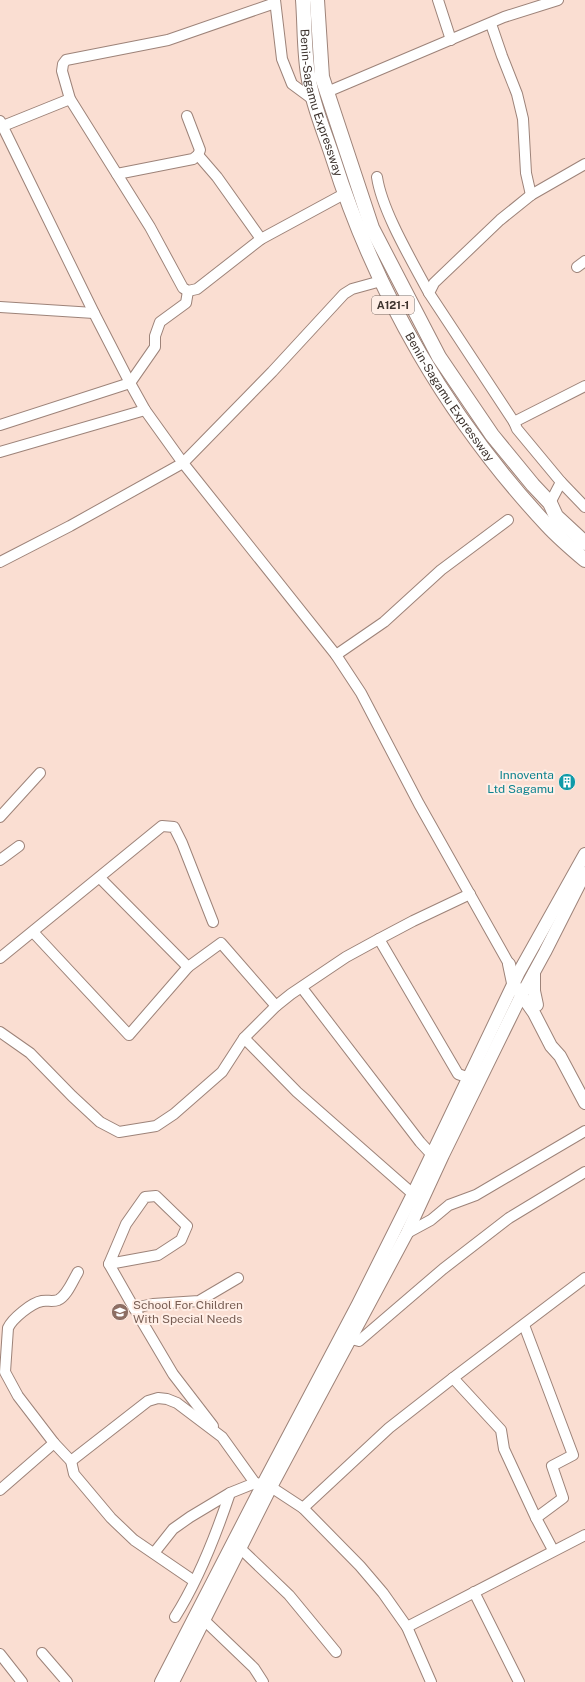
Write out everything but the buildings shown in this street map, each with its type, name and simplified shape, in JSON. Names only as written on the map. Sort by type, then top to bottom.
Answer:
[{"type":"highway","name":"Benin-Sagamu Expressway","points":[[303,0],[309,80],[344,194],[381,281],[428,369],[458,416],[480,445],[548,526],[585,560]]},
{"type":"highway","name":"Benin-Sagamu Expressway","points":[[317,0],[322,76],[372,228],[439,357],[492,435],[533,485],[550,503],[556,516],[585,543]]},
{"type":"main road","points":[[162,1682],[358,1304],[432,1155],[513,983],[585,854]]},
{"type":"main road","points":[[173,1682],[241,1549],[263,1485],[351,1339],[407,1233],[443,1155],[521,996],[585,873]]},
{"type":"main road","points":[[509,964],[519,972],[527,984],[536,1009],[558,1043],[560,1056],[585,1103]]},
{"type":"main road","points":[[509,964],[513,983],[521,996],[536,1009]]},
{"type":"main road","points":[[535,970],[534,991],[536,1009]]},
{"type":"main road","points":[[510,1019],[536,1009]]},
{"type":"street","points":[[438,0],[451,40]]},
{"type":"street","points":[[327,92],[491,24],[504,17],[558,0]]},
{"type":"street","points":[[315,101],[292,84],[289,78],[282,59],[275,1],[168,40],[66,60],[62,64],[62,71],[70,99],[150,227],[183,288],[188,291],[197,289],[261,239],[344,194]]},
{"type":"street","points":[[491,24],[517,94],[523,119],[526,173],[531,195]]},
{"type":"street","points":[[70,99],[2,124],[130,384],[145,410],[183,462],[336,655],[361,693],[419,804],[509,964]]},
{"type":"street","points":[[117,174],[193,160],[198,155],[200,150],[187,116]]},
{"type":"street","points":[[198,155],[222,183],[261,239]]},
{"type":"street","points":[[429,293],[434,283],[500,220],[531,195],[585,164]]},
{"type":"street","points":[[377,177],[378,187],[392,220],[429,293],[514,422],[517,429],[561,482],[585,507]]},
{"type":"street","points":[[0,562],[70,526],[183,462],[272,372],[344,294],[352,289],[381,281]]},
{"type":"street","points":[[0,425],[130,384],[155,347],[155,336],[160,322],[186,303],[188,291]]},
{"type":"street","points":[[0,306],[94,313]]},
{"type":"street","points":[[514,422],[585,386]]},
{"type":"street","points":[[0,452],[145,410]]},
{"type":"street","points":[[550,503],[561,482]]},
{"type":"street","points":[[336,655],[384,622],[441,570],[508,520]]},
{"type":"street","points":[[0,816],[40,773]]},
{"type":"street","points":[[0,958],[162,826],[174,828],[182,843],[213,922]]},
{"type":"street","points":[[0,860],[20,846]]},
{"type":"street","points":[[100,878],[116,896],[188,966]]},
{"type":"street","points":[[0,1032],[30,1053],[100,1122],[119,1132],[156,1126],[174,1114],[222,1072],[244,1038],[276,1006],[346,957],[413,920],[470,894]]},
{"type":"street","points":[[33,932],[129,1035],[188,966],[222,942],[276,1006]]},
{"type":"street","points":[[379,939],[458,1074],[469,1078]]},
{"type":"street","points":[[302,988],[420,1142],[432,1155]]},
{"type":"street","points":[[244,1038],[297,1092],[413,1194]]},
{"type":"street","points":[[407,1233],[431,1220],[449,1205],[476,1195],[585,1131]]},
{"type":"street","points":[[351,1339],[359,1341],[443,1269],[509,1218],[585,1172]]},
{"type":"street","points":[[156,1196],[187,1226],[181,1240],[158,1255],[109,1264],[126,1224],[145,1197],[156,1196]]},
{"type":"street","points":[[109,1264],[173,1374],[222,1437],[263,1485],[303,1508],[360,1566],[383,1593],[407,1627],[431,1682]]},
{"type":"street","points":[[78,1272],[64,1295],[58,1300],[42,1301],[37,1303],[11,1321],[8,1328],[2,1372],[18,1396],[54,1443],[71,1461],[74,1474],[111,1518],[134,1540],[194,1581]]},
{"type":"street","points":[[134,1308],[154,1304],[200,1301],[238,1278]]},
{"type":"street","points":[[303,1508],[389,1428],[452,1378],[585,1278]]},
{"type":"street","points":[[524,1325],[573,1455],[552,1466],[563,1498],[536,1518]]},
{"type":"street","points":[[452,1378],[501,1430],[504,1449],[536,1518],[554,1550]]},
{"type":"street","points":[[71,1461],[148,1402],[158,1398],[177,1403],[222,1437]]},
{"type":"street","points":[[0,1490],[54,1443]]},
{"type":"street","points":[[154,1553],[174,1529],[190,1517],[230,1493],[263,1485]]},
{"type":"street","points":[[175,1617],[185,1602],[217,1533],[230,1493]]},
{"type":"street","points":[[407,1627],[585,1535]]},
{"type":"street","points":[[241,1549],[289,1595],[336,1652]]},
{"type":"street","points":[[474,1592],[519,1682]]},
{"type":"street","points":[[204,1620],[254,1668],[263,1682]]},
{"type":"street","points":[[42,1652],[67,1682]]},
{"type":"street","points":[[0,1654],[22,1682]]},
{"type":"place","name":"Innoventa Ltd Sagamu","points":[[567,782]]},
{"type":"place","name":"School For Children With Special Needs","points":[[120,1312]]}]
